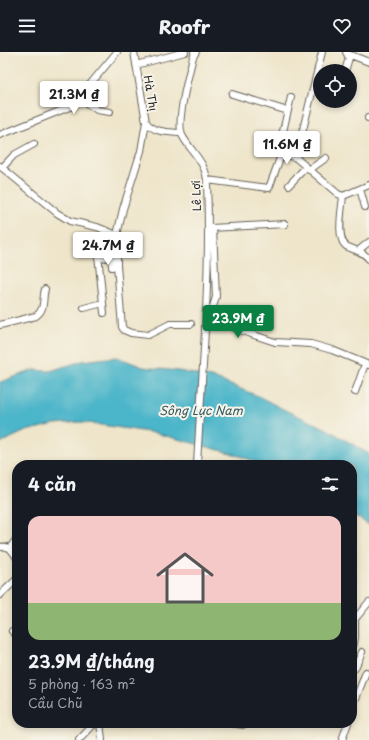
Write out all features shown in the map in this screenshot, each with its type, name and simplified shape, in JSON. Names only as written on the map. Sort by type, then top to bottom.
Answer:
[{"type":"street","points":[[0,135],[68,108],[116,52]]},
{"type":"street","name":"Hà Thị","points":[[134,52],[146,122],[152,129],[181,133]]},
{"type":"street","points":[[136,64],[185,52]]},
{"type":"street","points":[[181,133],[184,98],[195,52]]},
{"type":"street","points":[[296,158],[322,52]]},
{"type":"street","points":[[346,64],[347,53],[369,62]]},
{"type":"street","points":[[232,94],[288,111]]},
{"type":"street","points":[[207,180],[269,188],[283,152],[282,132],[292,97]]},
{"type":"street","points":[[78,98],[97,110],[110,112]]},
{"type":"street","points":[[146,122],[141,151],[123,209],[117,235],[118,279],[122,327],[124,330],[148,335],[170,324],[191,324]]},
{"type":"street","name":"Lê Lợi","points":[[181,133],[198,157],[207,180],[210,228],[197,460]]},
{"type":"street","points":[[34,144],[14,155],[1,167],[57,213],[70,221],[105,230],[117,235]]},
{"type":"street","points":[[268,146],[296,158],[338,194],[343,196],[369,185]]},
{"type":"street","points":[[289,185],[308,168],[326,158]]},
{"type":"street","points":[[360,189],[365,207]]},
{"type":"street","points":[[343,196],[340,228],[341,241],[347,247],[359,250],[369,259]]},
{"type":"street","points":[[286,224],[210,228],[216,296],[211,313],[212,318],[239,330],[275,342],[310,344],[332,350],[367,365],[355,392]]},
{"type":"street","points":[[104,313],[98,258],[100,242],[105,230]]},
{"type":"street","points":[[359,250],[369,242]]},
{"type":"street","points":[[98,258],[111,257],[112,267]]},
{"type":"street","points":[[0,325],[39,314],[43,307],[45,289]]},
{"type":"street","points":[[84,308],[103,303]]},
{"type":"street","points":[[0,547],[6,546],[12,551]]},
{"type":"street","points":[[0,595],[12,584]]},
{"type":"street","points":[[357,617],[369,602]]},
{"type":"street","points":[[357,662],[362,652]]},
{"type":"street","points":[[357,669],[368,673],[357,698]]},
{"type":"street","points":[[79,740],[90,728]]},
{"type":"street","points":[[101,728],[102,740]]},
{"type":"street","points":[[342,740],[346,728]]},
{"type":"water","name":"Sông Lục Nam","points":[[117,357],[143,367],[211,377],[258,396],[325,428],[369,454],[369,525],[357,517],[357,460],[251,460],[155,433],[81,422],[55,424],[26,431],[0,443],[0,382],[34,370],[50,371],[82,361]]}]
